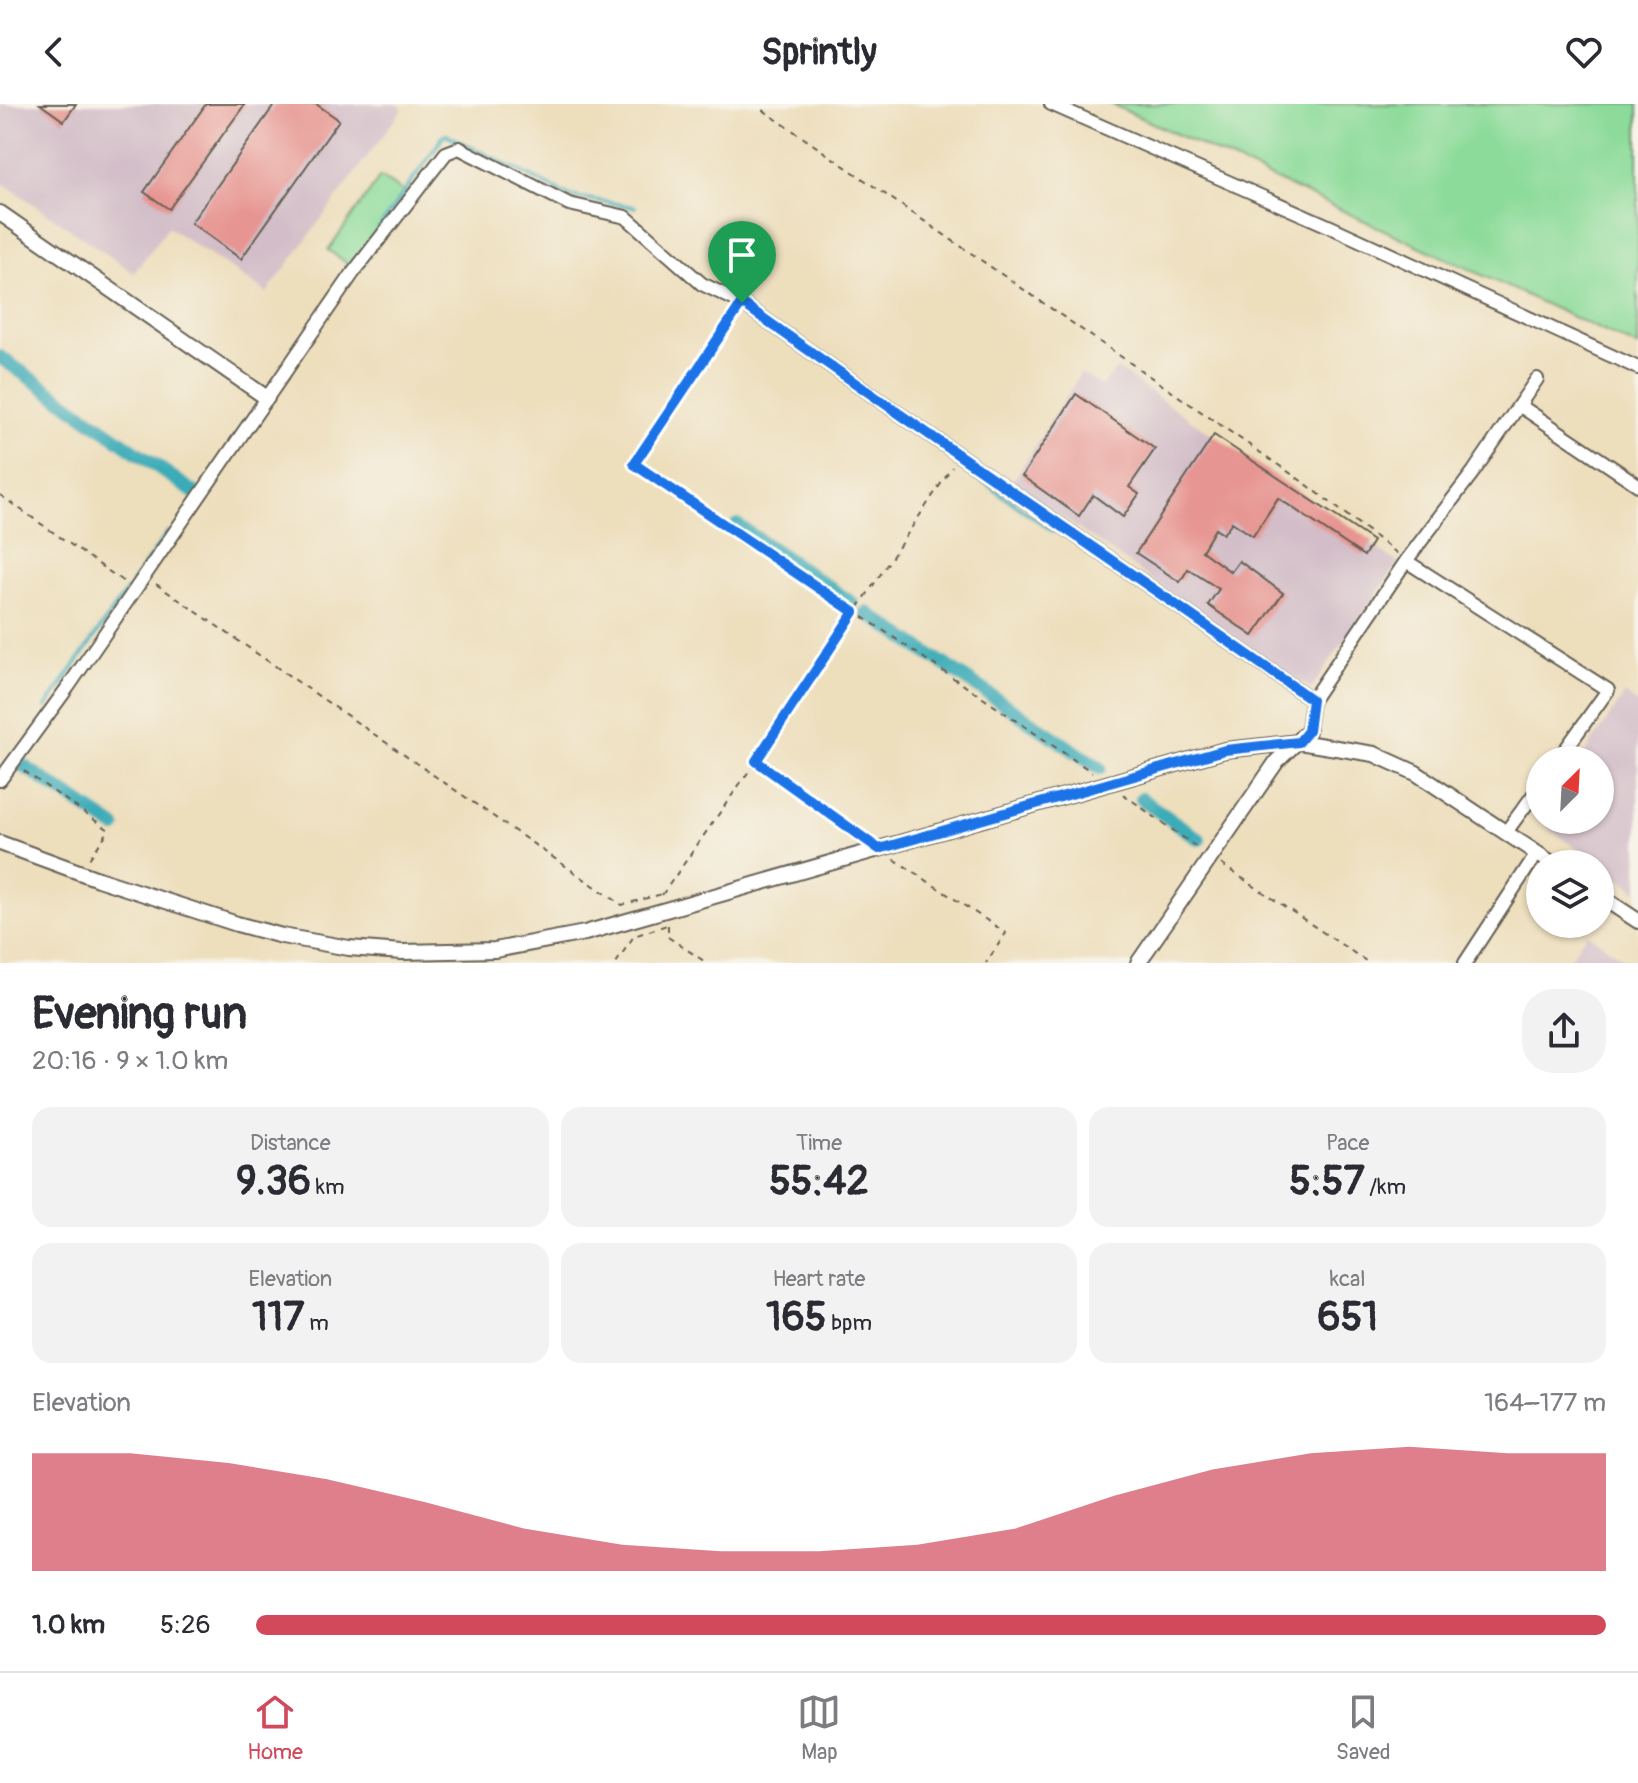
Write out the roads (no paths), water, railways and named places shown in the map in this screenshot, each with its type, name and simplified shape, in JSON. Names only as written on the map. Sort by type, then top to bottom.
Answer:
[{"type":"street","points":[[1051,104],[1333,228],[1638,368]]},
{"type":"street","points":[[0,780],[145,576],[353,273],[446,153],[459,148],[569,204],[626,217],[702,284],[742,303],[1312,700]]},
{"type":"street","points":[[0,213],[267,398]]},
{"type":"street","points":[[1138,963],[1277,761],[1304,736],[1312,700],[1406,561],[1474,471],[1537,379]]},
{"type":"street","points":[[1519,405],[1638,485]]},
{"type":"street","points":[[1406,561],[1608,690],[1568,746]]},
{"type":"street","points":[[0,843],[80,873],[282,936],[349,948],[402,952],[495,950],[585,933],[1225,750],[1304,736],[1374,754],[1416,773],[1533,850]]},
{"type":"street","points":[[1506,832],[1526,805]]},
{"type":"street","points":[[1465,963],[1526,870]]},
{"type":"street","points":[[1614,905],[1638,921]]},
{"type":"street","points":[[518,946],[522,963]]},
{"type":"street","points":[[349,948],[355,963]]},
{"type":"waterway","points":[[367,245],[445,134],[570,196],[635,207]]},
{"type":"waterway","points":[[0,357],[195,493]]},
{"type":"waterway","points":[[967,470],[1053,531]]},
{"type":"waterway","points":[[737,525],[852,603]]},
{"type":"waterway","points":[[132,583],[168,532]]},
{"type":"waterway","points":[[46,707],[127,590]]},
{"type":"waterway","points":[[867,613],[1100,768]]},
{"type":"waterway","points":[[22,765],[115,827]]},
{"type":"waterway","points":[[1141,799],[1199,839]]}]
